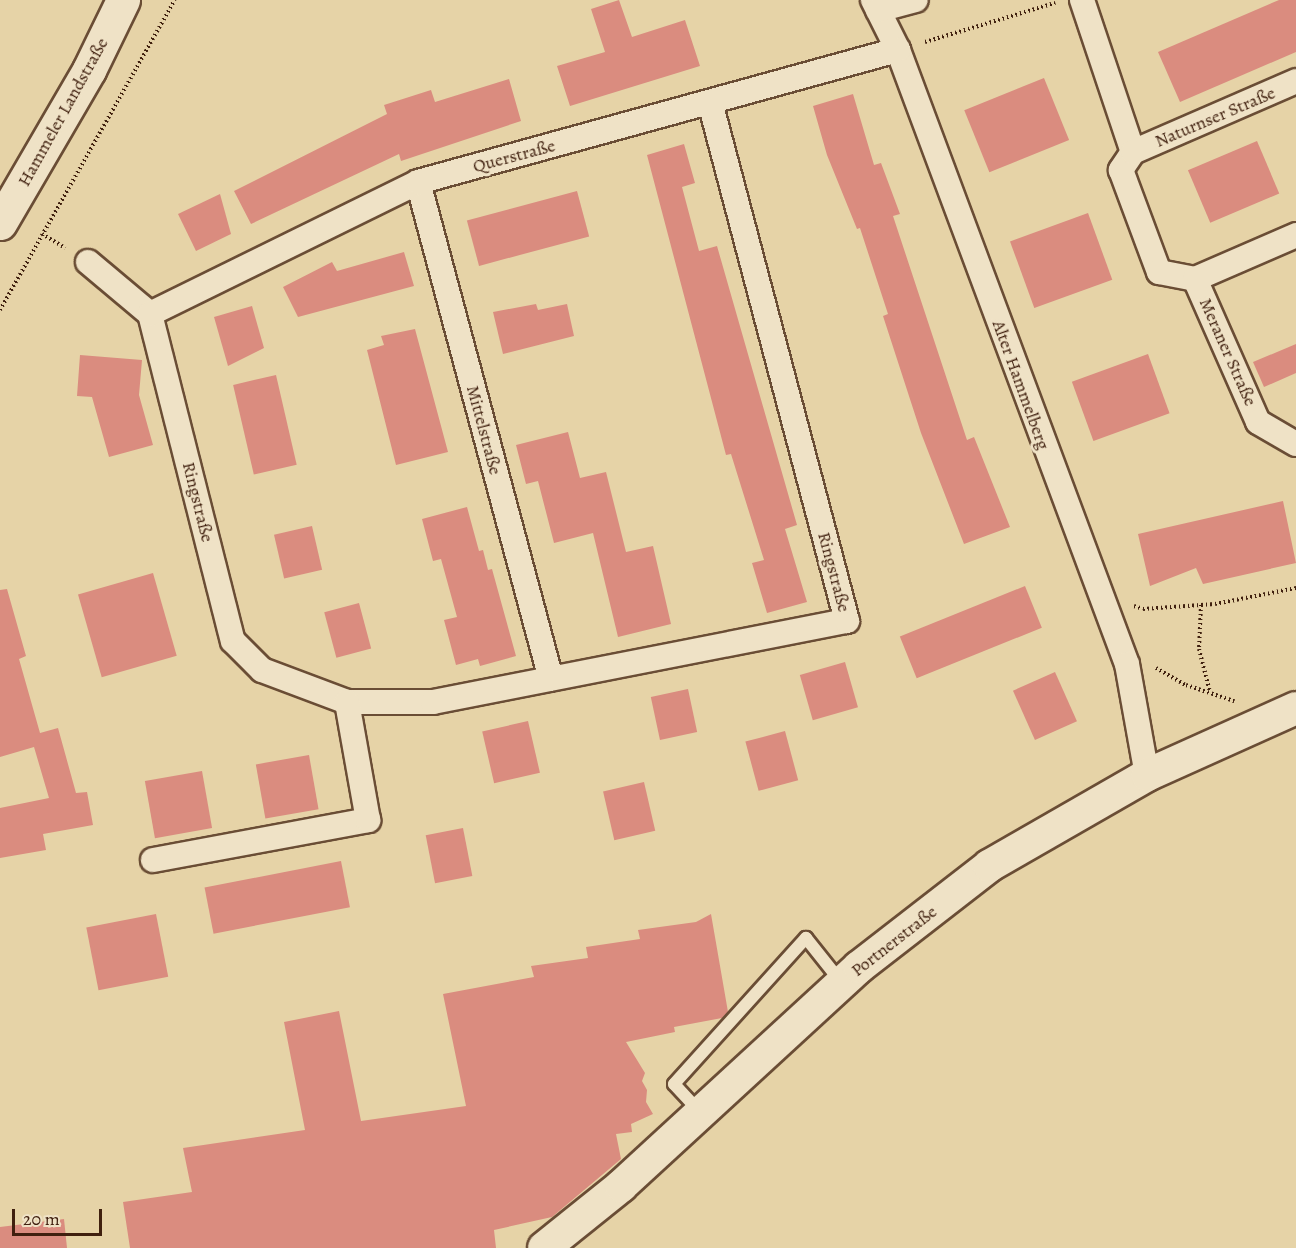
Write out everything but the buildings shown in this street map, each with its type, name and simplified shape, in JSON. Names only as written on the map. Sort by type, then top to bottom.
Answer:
[{"type":"main road","name":"Hammeler Landstraße","points":[[0,223],[89,70],[123,0]]},
{"type":"street","points":[[876,5],[916,0]]},
{"type":"street","points":[[1082,0],[1133,152]]},
{"type":"street","name":"Alter Hammelberg","points":[[876,5],[898,50],[1099,595],[1127,664],[1147,775]]},
{"type":"street","name":"Querstraße","points":[[150,314],[418,182],[898,50]]},
{"type":"street","name":"Naturnser Straße","points":[[1133,152],[1296,81]]},
{"type":"street","name":"Ringstraße","points":[[150,314],[233,641],[262,670],[347,702],[433,702],[847,621],[710,102]]},
{"type":"street","name":"Meraner Straße","points":[[1133,152],[1121,170],[1159,272],[1195,279],[1258,422],[1296,444]]},
{"type":"street","name":"Mittelstraße","points":[[418,182],[551,678]]},
{"type":"street","points":[[1195,279],[1296,235]]},
{"type":"street","points":[[88,262],[150,314]]},
{"type":"street","points":[[153,860],[368,820],[347,702]]},
{"type":"street","name":"Portnerstraße","points":[[544,1248],[621,1186],[841,983],[989,866],[1147,775],[1296,708]]},
{"type":"lane","points":[[701,1113],[674,1084],[806,938],[841,983]]},
{"type":"path","points":[[0,310],[175,0]]},
{"type":"path","points":[[898,50],[1065,0]]},
{"type":"path","points":[[1099,595],[1143,609],[1202,604],[1296,588]]},
{"type":"path","points":[[1202,604],[1199,649],[1210,693]]},
{"type":"path","points":[[1150,665],[1210,693],[1238,702]]}]
